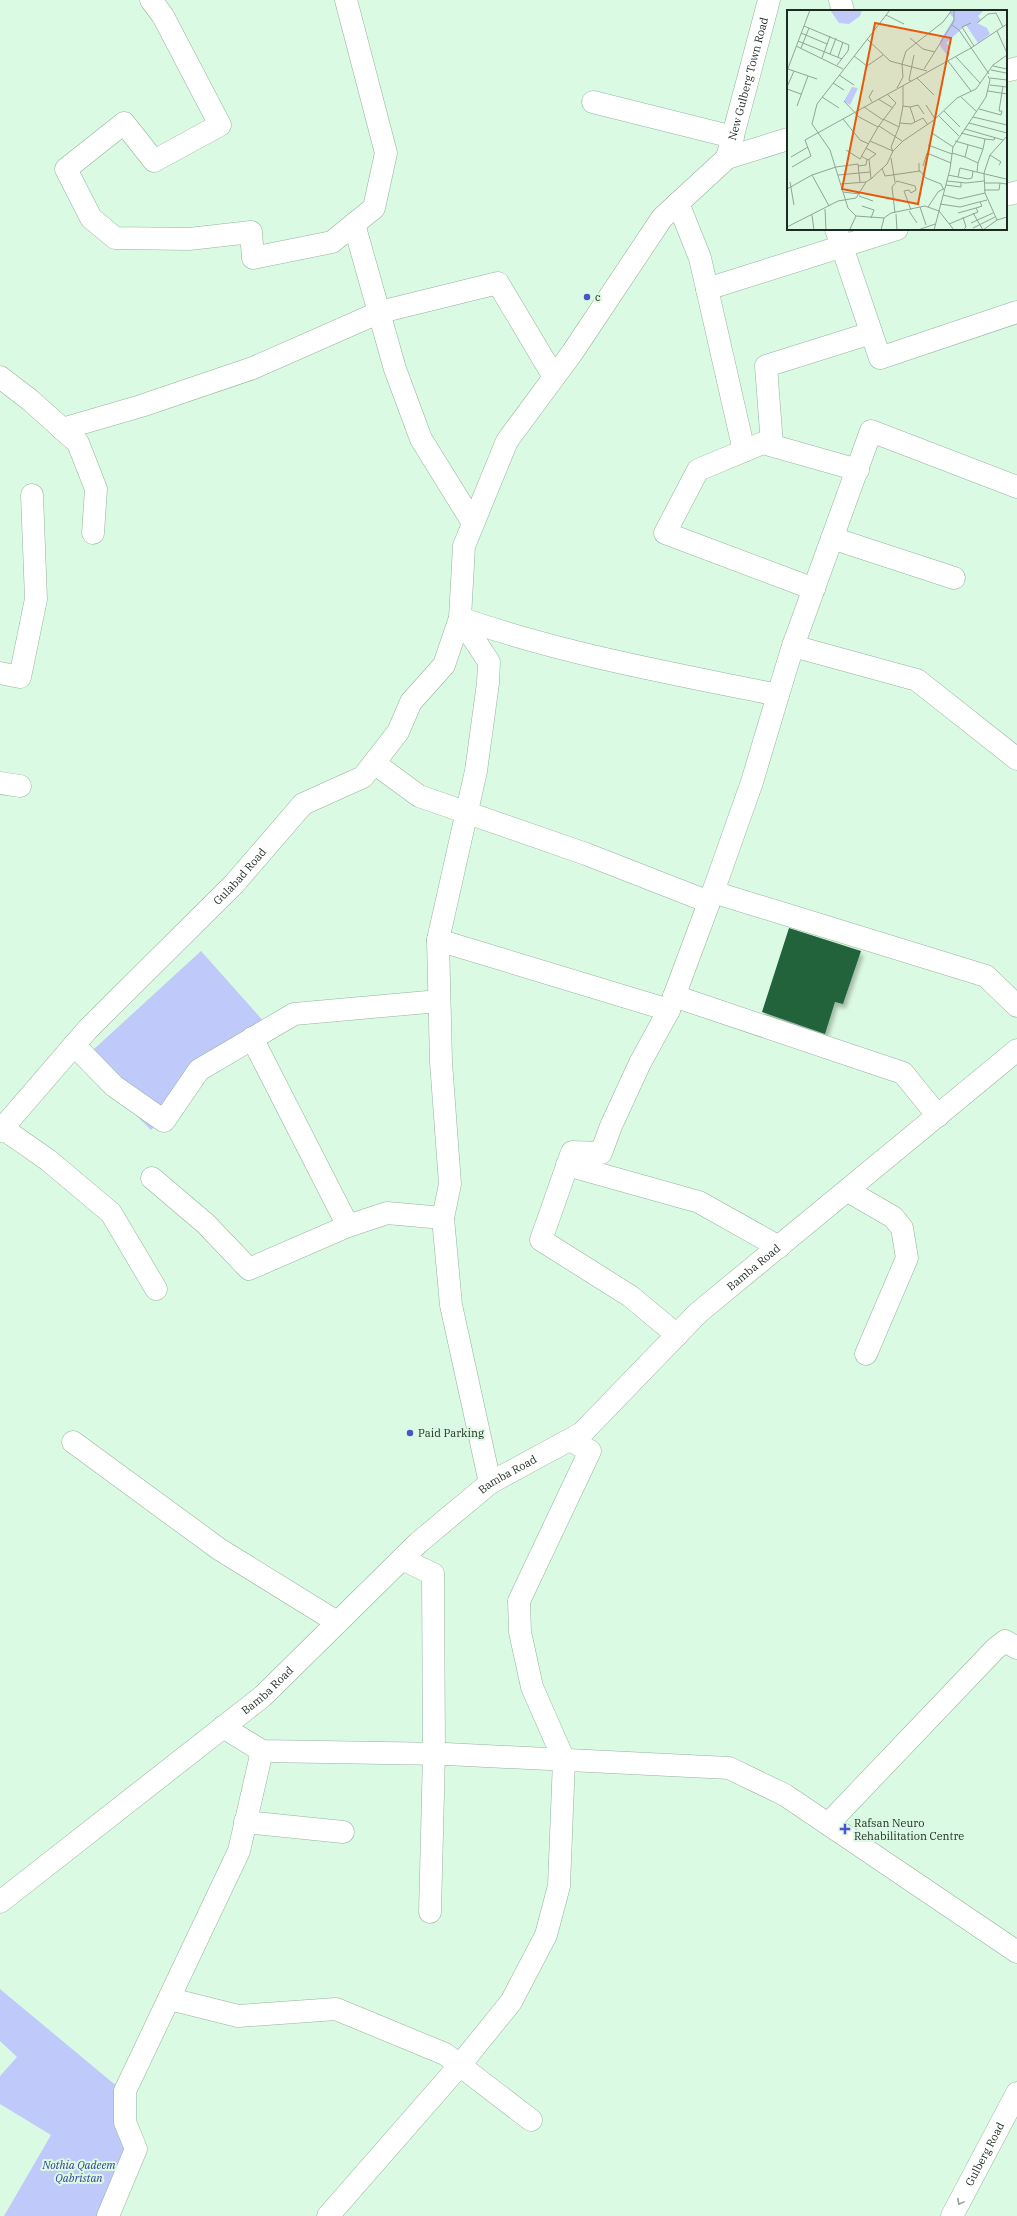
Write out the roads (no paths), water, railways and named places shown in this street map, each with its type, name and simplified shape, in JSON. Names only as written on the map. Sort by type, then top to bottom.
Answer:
[{"type":"street","points":[[151,0],[162,16],[220,125],[154,161],[124,123],[66,169],[91,218],[115,238],[189,239],[251,232],[253,258],[332,242],[374,208],[386,153],[346,0]]},
{"type":"street","name":"New Gulberg Town Road","points":[[727,158],[769,0]]},
{"type":"street","points":[[840,0],[843,10]]},
{"type":"street","points":[[1007,71],[1017,68]]},
{"type":"street","points":[[593,102],[733,137]]},
{"type":"street","points":[[727,158],[787,139]]},
{"type":"street","name":"Gulabad Road","points":[[1,1130],[74,1045],[234,884],[303,804],[363,776],[398,732],[411,702],[444,665],[460,618],[464,546],[507,441],[554,377],[662,218],[727,158]]},
{"type":"street","points":[[1007,195],[1017,192]]},
{"type":"street","points":[[678,203],[700,258],[744,451]]},
{"type":"street","points":[[354,224],[395,368],[421,439],[473,523]]},
{"type":"street","points":[[707,289],[838,238],[890,230]]},
{"type":"street","points":[[838,238],[880,358],[1017,312]]},
{"type":"street","points":[[62,429],[141,406],[253,368],[380,312],[498,283],[554,377]]},
{"type":"street","points":[[772,445],[766,366],[871,333]]},
{"type":"street","points":[[0,377],[78,443],[96,489],[93,533]]},
{"type":"street","points":[[677,1335],[630,1296],[541,1240],[572,1152],[601,1153],[610,1126],[671,1002],[711,897],[752,782],[793,646],[871,431],[1017,487]]},
{"type":"street","points":[[814,589],[665,533],[698,470],[763,443],[858,470]]},
{"type":"street","points":[[0,673],[20,677],[36,599],[32,495]]},
{"type":"street","points":[[832,538],[954,578]]},
{"type":"street","points":[[460,618],[516,638],[658,671],[778,695]]},
{"type":"street","points":[[460,618],[489,662],[476,771],[438,940],[440,1062],[450,1184],[443,1218],[451,1305],[490,1483]]},
{"type":"street","points":[[793,646],[917,680],[1017,759]]},
{"type":"street","points":[[374,763],[419,796],[467,813],[711,897],[986,976],[1017,1006]]},
{"type":"street","points":[[438,940],[671,1002],[903,1073],[938,1116]]},
{"type":"street","points":[[74,1045],[114,1086],[164,1121],[199,1070],[294,1014],[439,1001]]},
{"type":"street","points":[[252,1038],[348,1226]]},
{"type":"street","name":"Bamba Road","points":[[0,1902],[263,1696],[402,1558],[490,1483],[582,1433],[698,1313],[1017,1050]]},
{"type":"street","points":[[1,1130],[48,1160],[111,1213],[156,1289]]},
{"type":"street","points":[[567,1166],[699,1202],[779,1247]]},
{"type":"street","points":[[152,1178],[206,1224],[249,1270],[348,1226],[387,1213],[443,1218]]},
{"type":"street","points":[[848,1190],[893,1217],[902,1228],[907,1258],[866,1354]]},
{"type":"street","points":[[328,2216],[460,2065],[511,2002],[546,1935],[559,1886],[564,1760],[532,1687],[520,1632],[519,1601],[590,1451],[570,1440]]},
{"type":"street","points":[[73,1442],[219,1549],[337,1622]]},
{"type":"street","points":[[402,1558],[433,1574],[434,1754],[430,1912]]},
{"type":"street","points":[[828,1824],[995,1649],[1005,1641],[1017,1648]]},
{"type":"street","points":[[223,1726],[262,1751],[434,1754],[729,1768],[784,1795],[1017,1952]]},
{"type":"street","points":[[108,2216],[136,2149],[125,2122],[125,2091],[239,1851],[262,1751]]},
{"type":"street","points":[[245,1822],[343,1832]]},
{"type":"street","points":[[170,1999],[238,2016],[336,2009],[445,2054],[531,2120]]},
{"type":"street","name":"Gulberg Road","points":[[952,2216],[1017,2093]]},
{"type":"place","name":"c","points":[[587,297]]},
{"type":"place","name":"Paid Parking","points":[[410,1433]]},
{"type":"place","name":"Rafsan Neuro Rehabilitation Centre","points":[[845,1829]]},
{"type":"park label","name":"Nothia Qadeem Qabristan","points":[[79,2171]]}]
